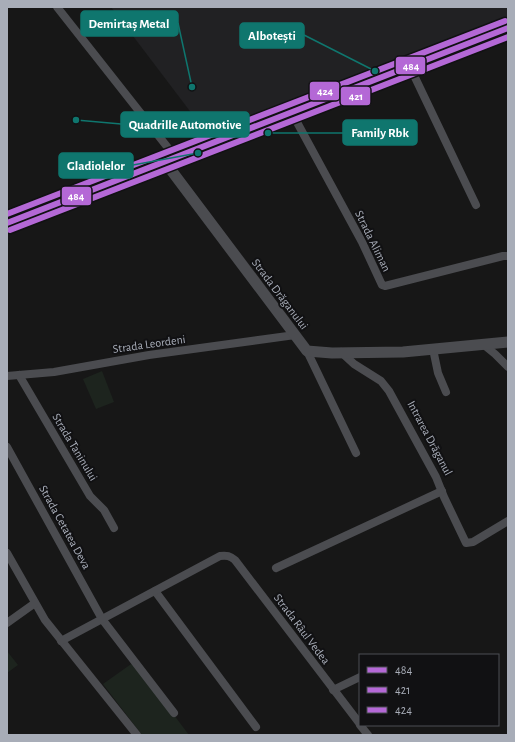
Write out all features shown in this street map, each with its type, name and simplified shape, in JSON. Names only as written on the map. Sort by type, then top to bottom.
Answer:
[{"type":"main road","points":[[7,224],[508,28]]},
{"type":"street","points":[[57,7],[170,160]]},
{"type":"street","points":[[410,67],[476,204]]},
{"type":"street","name":"Strada Aliman","points":[[292,113],[362,242],[382,285],[385,286],[508,256]]},
{"type":"street","name":"Strada Drăganului","points":[[170,160],[307,351],[356,454]]},
{"type":"street","name":"Strada Leordeni","points":[[7,376],[54,372],[149,355],[295,335]]},
{"type":"street","points":[[307,351],[403,352],[508,342]]},
{"type":"street","points":[[484,345],[508,368]]},
{"type":"street","points":[[433,349],[438,373],[446,392]]},
{"type":"street","name":"Intrarea Drăganul","points":[[341,352],[354,364],[372,374],[385,385],[433,470],[466,543],[473,542],[508,521]]},
{"type":"street","name":"Strada Taninului","points":[[19,375],[90,496],[104,510],[114,528]]},
{"type":"street","name":"Strada Cetatea Deva","points":[[7,447],[102,619],[174,713]]},
{"type":"street","points":[[276,568],[442,491]]},
{"type":"street","points":[[7,553],[45,620],[137,735]]},
{"type":"street","name":"Strada Râul Vedea","points":[[155,591],[220,556],[230,556],[235,560],[359,724]]},
{"type":"street","points":[[61,641],[155,591],[256,727]]},
{"type":"street","points":[[7,623],[35,603]]},
{"type":"street","points":[[333,690],[359,677]]},
{"type":"street","name":"Strada Râul Vedea","points":[[361,726],[368,735]]},
{"type":"shaded area","points":[[111,7],[508,7],[508,21],[211,139]]},
{"type":"shaded area","points":[[102,371],[114,402],[96,409],[83,379]]},
{"type":"shaded area","points":[[7,651],[18,665],[7,673]]},
{"type":"shaded area","points":[[134,662],[189,735],[142,735],[103,684]]},
{"type":"transit line","name":"424","points":[[7,214],[505,21]]},
{"type":"transit line","name":"484","points":[[7,223],[508,28]]},
{"type":"transit line","name":"421","points":[[10,230],[508,37]]},
{"type":"place","name":"Albotești","points":[[375,71]]},
{"type":"place","name":"Demirtaș Metal","points":[[192,87]]},
{"type":"place","name":"Quadrille Automotive","points":[[76,120]]},
{"type":"place","name":"Family Rbk","points":[[268,133]]},
{"type":"place","name":"Gladiolelor","points":[[198,153]]}]
